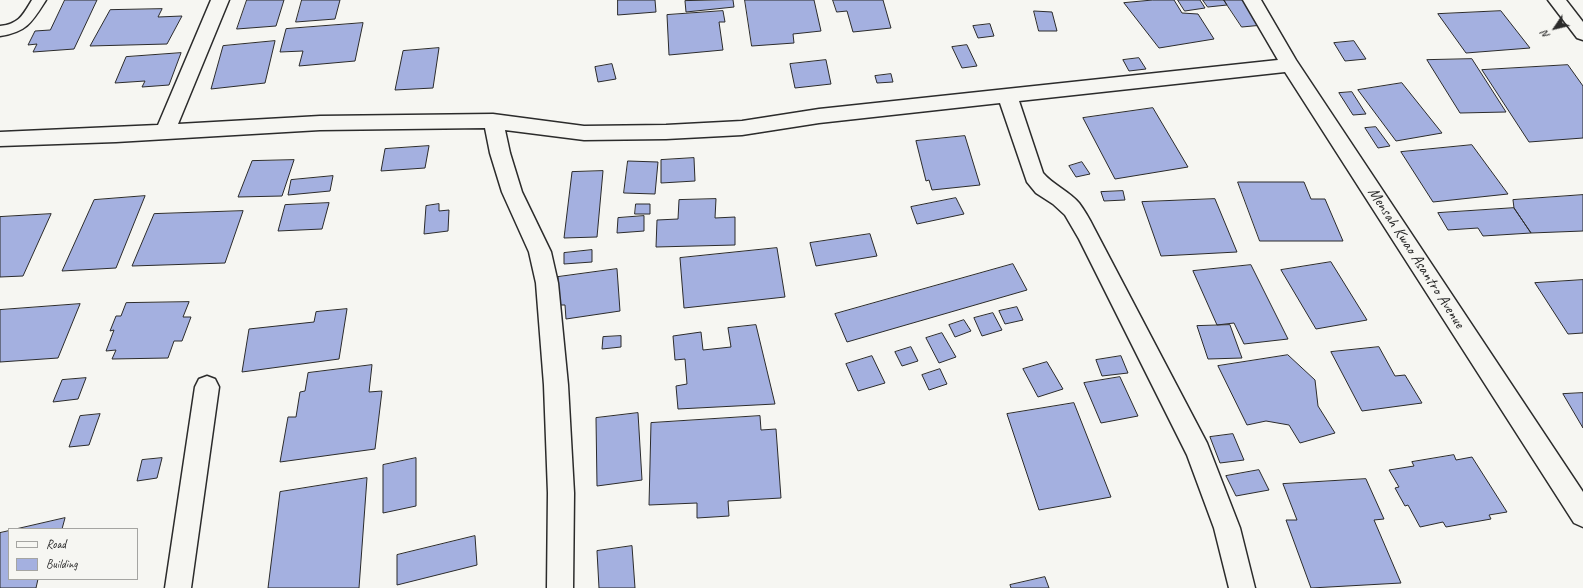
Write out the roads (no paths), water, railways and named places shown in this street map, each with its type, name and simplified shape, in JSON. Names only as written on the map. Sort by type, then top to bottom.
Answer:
[{"type":"street","points":[[165,132],[220,0]]},
{"type":"street","name":"Mensah Kwao Asantro Avenue","points":[[1252,0],[1290,65],[1583,514]]},
{"type":"street","points":[[1557,0],[1583,34]]},
{"type":"street","points":[[0,139],[165,132],[320,123],[493,121],[584,133],[666,132],[742,128],[819,116],[1290,65]]},
{"type":"street","points":[[1007,95],[1034,176],[1043,187],[1060,198],[1072,210],[1088,234],[1198,450],[1227,528],[1242,588]]},
{"type":"street","points":[[493,121],[500,153],[512,192],[540,252],[547,283],[556,385],[561,493],[560,588]]},
{"type":"street","points":[[178,588],[207,387]]},
{"type":"lane","points":[[0,32],[16,28],[23,24],[39,0]]}]
